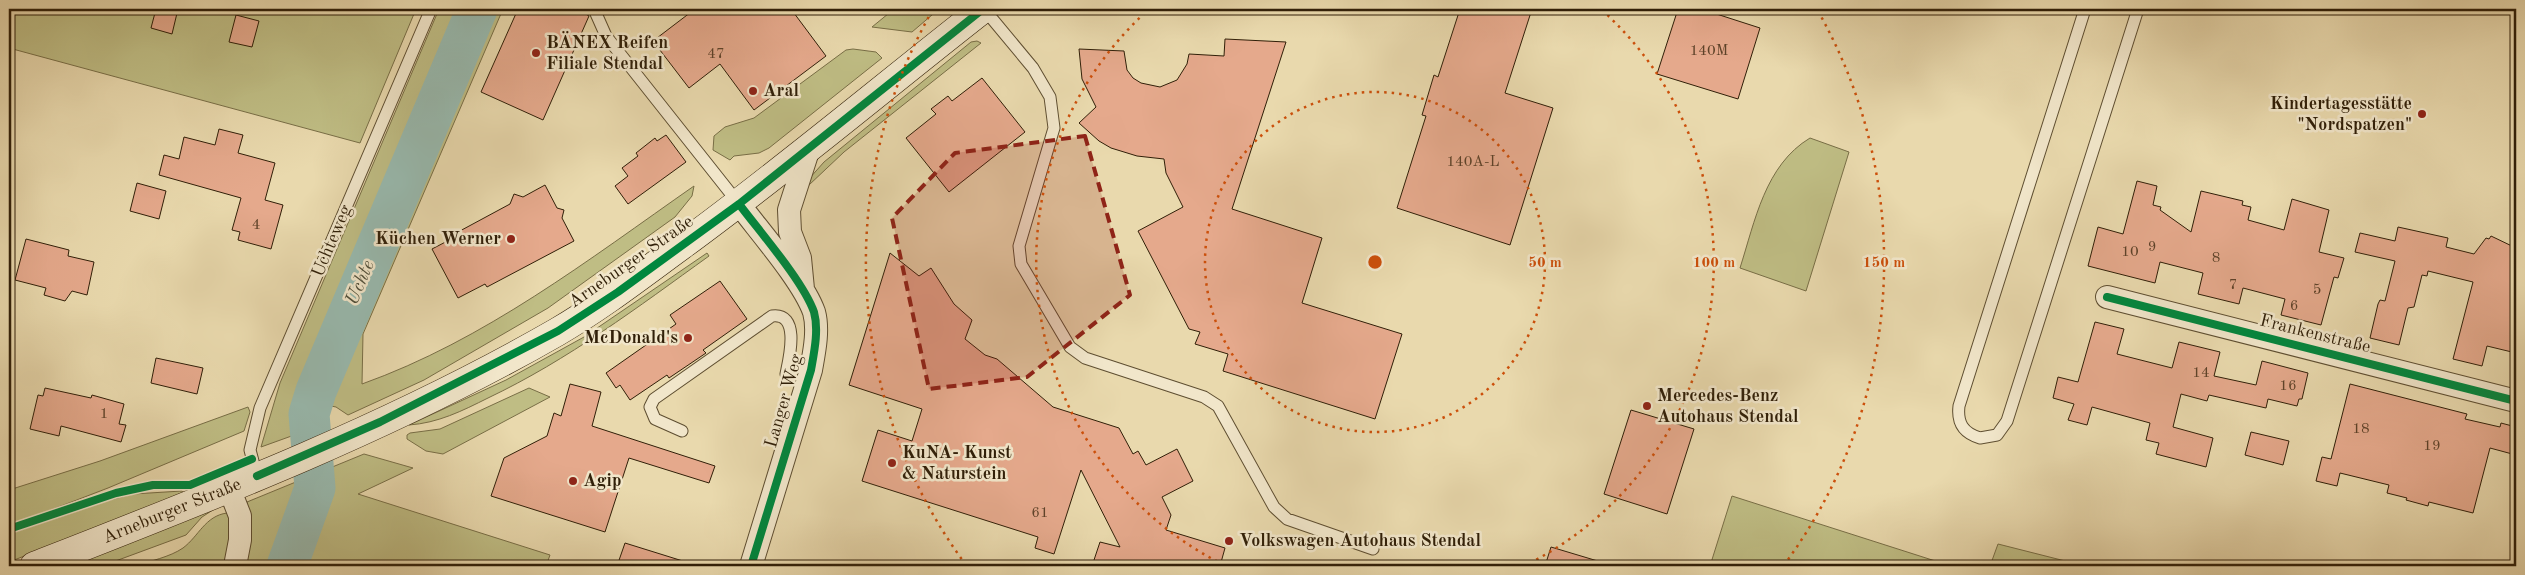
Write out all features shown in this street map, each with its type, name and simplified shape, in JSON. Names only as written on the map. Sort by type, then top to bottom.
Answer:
[{"type":"main road","name":"Arneburger Straße","points":[[34,566],[229,488],[337,442],[454,385],[558,331],[618,292],[739,204],[984,9]]},
{"type":"street","name":"Langer Weg","points":[[803,290],[800,258],[790,232],[789,210],[809,148]]},
{"type":"street","name":"Langer Weg","points":[[739,204],[803,290],[814,314],[815,343],[811,370],[751,566]]},
{"type":"street","name":"Frankenstraße","points":[[2107,297],[2516,401]]},
{"type":"street","points":[[229,488],[240,516],[240,540],[235,566]]},
{"type":"lane","name":"Uchteweg","points":[[265,472],[250,450],[260,408],[431,9]]},
{"type":"lane","points":[[594,9],[606,36],[739,204]]},
{"type":"lane","points":[[984,9],[1033,68],[1050,97],[1054,128],[1019,246],[1021,264],[1070,347],[1085,358],[1204,396],[1218,406],[1274,507],[1288,519],[1373,548]]},
{"type":"lane","points":[[2085,9],[1959,406],[1958,414],[1964,430],[1980,438],[1997,435],[2008,421],[2138,9]]},
{"type":"lane","points":[[682,432],[655,419],[650,407],[654,399],[772,316],[777,315],[783,319],[792,335],[786,374]]},
{"type":"highlighted area","points":[[1085,136],[1130,295],[1027,377],[929,389],[892,218],[955,153]]},
{"type":"shaded area","points":[[9,9],[416,9],[360,143],[9,48]]},
{"type":"shaded area","points":[[439,9],[503,9],[363,334],[362,384],[407,366],[493,322],[575,270],[694,186],[692,196],[675,217],[548,308],[424,380],[348,415],[336,407],[326,405],[322,425],[261,447],[280,383]]},
{"type":"shaded area","points":[[894,9],[939,9],[912,32],[872,27]]},
{"type":"shaded area","points":[[977,41],[981,43],[844,152],[809,185],[798,202],[808,180],[824,162],[971,42]]},
{"type":"shaded area","points":[[846,50],[876,52],[882,58],[769,148],[759,153],[734,156],[730,160],[713,150],[714,136],[725,127],[754,118]]},
{"type":"shaded area","points":[[1810,138],[1849,152],[1806,291],[1740,268],[1757,213],[1772,179],[1782,163],[1795,149]]},
{"type":"shaded area","points":[[707,253],[709,256],[656,294],[602,332],[546,367],[459,412],[430,422],[409,425],[506,380],[584,337]]},
{"type":"shaded area","points":[[529,388],[550,397],[443,454],[426,451],[407,439],[407,435],[410,433],[440,429]]},
{"type":"shaded area","points":[[248,407],[250,412],[244,431],[108,488],[9,526],[9,490],[100,461]]},
{"type":"shaded area","points":[[364,454],[413,468],[358,494],[550,555],[546,566],[244,566],[247,502]]},
{"type":"shaded area","points":[[182,491],[184,494],[9,562],[9,534],[106,501],[133,494]]},
{"type":"shaded area","points":[[1732,496],[1951,566],[1710,566]]},
{"type":"shaded area","points":[[219,506],[202,517],[186,535],[102,566],[71,566]]},
{"type":"shaded area","points":[[227,513],[233,525],[224,566],[135,566],[178,551],[189,543],[213,518]]},
{"type":"shaded area","points":[[1998,544],[2081,565],[2081,566],[1990,566]]},
{"type":"building","points":[[156,9],[178,9],[172,34],[151,28]]},
{"type":"building","name":"BÄNEX Reifen Filiale Stendal","points":[[518,9],[577,9],[589,16],[543,120],[481,92]]},
{"type":"building","points":[[695,9],[791,9],[826,56],[754,110],[720,64],[689,88],[653,41]]},
{"type":"building","points":[[1460,9],[1532,9],[1505,93],[1553,108],[1510,245],[1397,208],[1426,116],[1422,115],[1434,75],[1438,77]]},
{"type":"building","points":[[1678,9],[1701,9],[1760,28],[1738,99],[1657,74]]},
{"type":"building","points":[[236,15],[259,21],[252,47],[229,42]]},
{"type":"building","points":[[1225,39],[1286,42],[1232,209],[1322,238],[1302,303],[1402,334],[1375,419],[1223,371],[1228,354],[1195,344],[1200,332],[1189,329],[1138,231],[1183,207],[1166,173],[1164,159],[1137,156],[1111,148],[1099,141],[1079,123],[1096,107],[1082,79],[1079,49],[1124,51],[1127,70],[1133,78],[1141,83],[1160,87],[1177,80],[1187,64],[1189,54],[1224,56]]},
{"type":"building","points":[[982,78],[1025,132],[949,192],[906,138],[936,114],[931,109],[948,96],[952,101]]},
{"type":"building","points":[[219,129],[243,135],[238,153],[275,163],[265,200],[283,205],[271,249],[238,240],[240,232],[232,230],[241,198],[159,175],[164,155],[179,159],[184,137],[215,145]]},
{"type":"building","points":[[666,135],[686,162],[628,204],[615,186],[628,176],[622,168],[638,156],[636,153],[655,138],[657,141]]},
{"type":"building","points":[[2137,181],[2157,186],[2153,205],[2161,207],[2160,210],[2191,232],[2201,191],[2243,201],[2242,205],[2251,207],[2248,220],[2284,230],[2292,199],[2329,210],[2319,252],[2344,258],[2338,278],[2334,277],[2321,325],[2281,315],[2285,299],[2243,288],[2239,304],[2198,294],[2203,273],[2160,262],[2155,283],[2088,266],[2098,227],[2123,234]]},
{"type":"building","points":[[137,183],[166,191],[159,219],[130,211]]},
{"type":"building","points":[[545,185],[557,208],[564,210],[562,218],[574,241],[487,287],[485,284],[458,298],[432,249],[459,235],[458,232],[510,204],[514,194],[523,197]]},
{"type":"building","points":[[2398,227],[2448,238],[2446,247],[2474,254],[2486,238],[2489,239],[2491,236],[2516,248],[2516,353],[2487,346],[2482,366],[2453,359],[2473,282],[2428,271],[2427,276],[2422,275],[2414,307],[2408,308],[2399,345],[2370,338],[2378,304],[2380,300],[2385,301],[2395,261],[2355,252],[2360,233],[2395,241]]},
{"type":"building","points":[[26,239],[69,250],[68,256],[94,262],[87,295],[72,291],[65,301],[44,295],[46,288],[15,280]]},
{"type":"building","points":[[890,253],[919,276],[931,268],[954,304],[972,320],[965,339],[985,355],[997,359],[1053,407],[1119,428],[1133,454],[1138,451],[1146,465],[1177,449],[1193,481],[1162,497],[1171,515],[1166,530],[1225,548],[1220,566],[1092,566],[1100,542],[1120,547],[1081,470],[1054,554],[1035,548],[1038,537],[862,481],[878,430],[912,441],[922,409],[849,385]]},
{"type":"building","name":"McDonald's","points":[[720,281],[747,319],[703,350],[706,353],[669,378],[667,375],[630,400],[620,385],[616,388],[606,373],[676,324],[670,315]]},
{"type":"building","points":[[2095,322],[2124,329],[2117,354],[2172,368],[2179,342],[2220,352],[2214,376],[2256,385],[2262,361],[2308,373],[2302,399],[2299,399],[2297,406],[2268,399],[2266,408],[2209,395],[2207,401],[2181,394],[2173,427],[2213,438],[2206,467],[2156,454],[2159,443],[2146,440],[2150,423],[2092,407],[2087,425],[2068,420],[2074,404],[2053,398],[2058,377],[2078,382]]},
{"type":"building","points":[[156,358],[203,368],[197,394],[151,383]]},
{"type":"building","points":[[570,384],[601,392],[592,426],[715,466],[709,483],[629,458],[605,532],[491,496],[504,458],[547,436],[554,413],[561,416]]},
{"type":"building","points":[[2350,384],[2467,414],[2465,419],[2500,427],[2501,423],[2516,427],[2516,455],[2490,448],[2473,513],[2429,502],[2428,506],[2406,500],[2407,498],[2387,493],[2389,485],[2340,473],[2337,486],[2316,481],[2322,457],[2331,459]]},
{"type":"building","points":[[45,388],[91,398],[92,395],[124,404],[119,424],[126,425],[121,442],[61,426],[59,436],[30,429],[38,395],[43,396]]},
{"type":"building","points":[[1631,410],[1694,429],[1667,514],[1604,494]]},
{"type":"building","points":[[2251,432],[2289,441],[2283,465],[2245,455]]},
{"type":"building","points":[[625,543],[686,562],[685,566],[617,566]]},
{"type":"building","points":[[1551,547],[1601,562],[1600,566],[1545,566]]},
{"type":"waterway","name":"Uchte","points":[[287,566],[315,488],[309,414],[316,391],[477,9]]},
{"type":"cycle path","points":[[257,476],[380,422],[558,331],[618,292],[739,204],[983,9]]},
{"type":"cycle path","points":[[739,204],[801,286],[814,312],[816,326],[816,341],[811,370],[751,566]]},
{"type":"cycle path","points":[[2107,297],[2516,401]]},
{"type":"cycle path","points":[[9,529],[116,493],[153,485],[190,485],[252,459]]},
{"type":"place","name":"BÄNEX Reifen Filiale Stendal","points":[[536,53]]},
{"type":"place","name":"Aral","points":[[753,91]]},
{"type":"place","name":"Kindertagesstätte \"Nordspatzen\"","points":[[2422,114]]},
{"type":"place","name":"Küchen Werner","points":[[511,239]]},
{"type":"place","name":"McDonald's","points":[[688,338]]},
{"type":"place","name":"Mercedes-Benz Autohaus Stendal","points":[[1647,406]]},
{"type":"place","name":"KuNA- Kunst & Naturstein","points":[[892,463]]},
{"type":"place","name":"Agip","points":[[573,481]]},
{"type":"place","name":"Volkswagen Autohaus Stendal","points":[[1229,541]]}]
